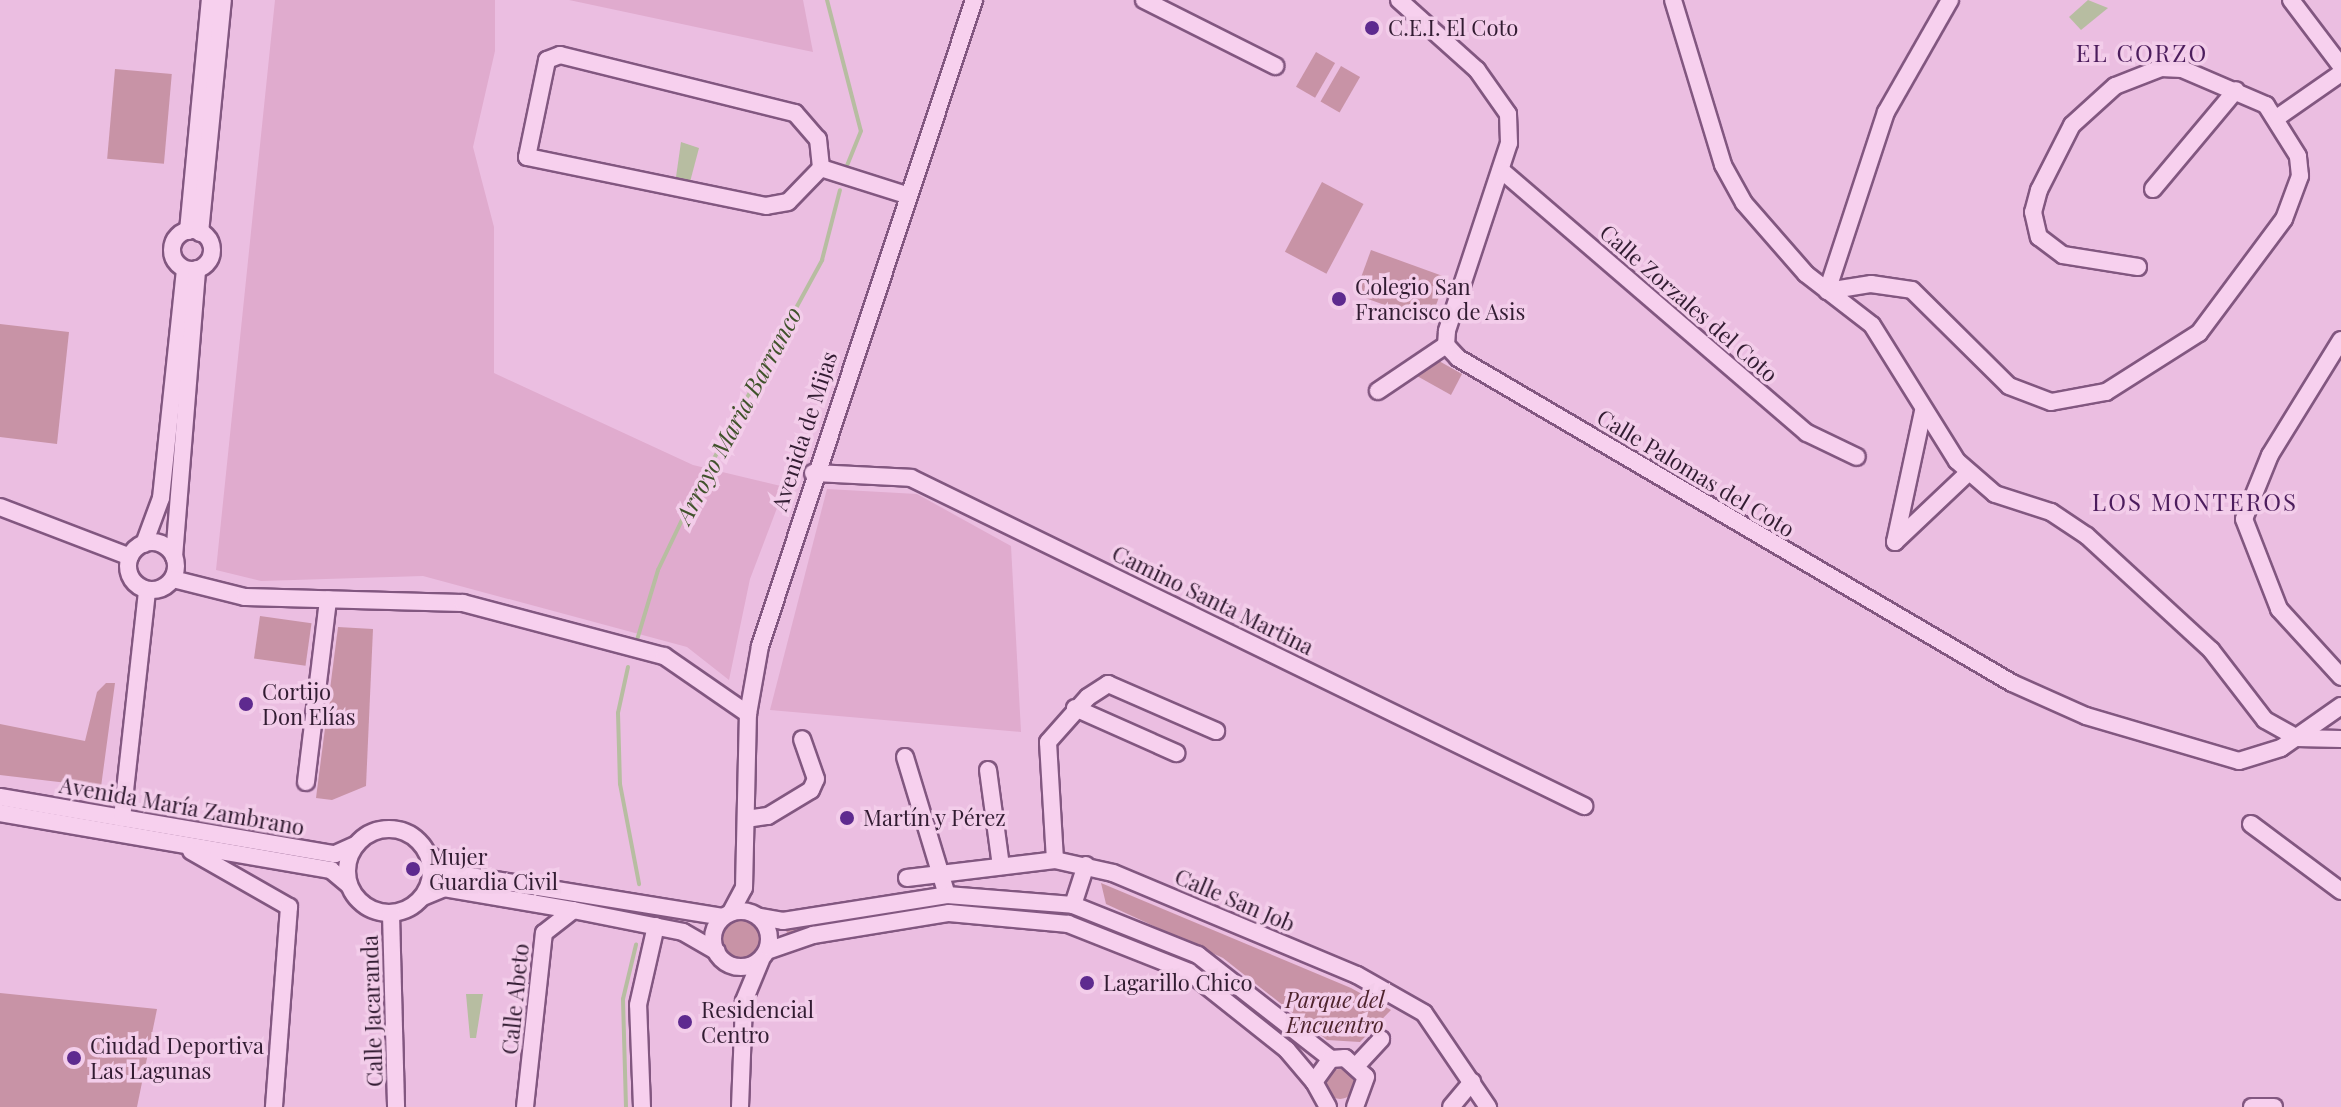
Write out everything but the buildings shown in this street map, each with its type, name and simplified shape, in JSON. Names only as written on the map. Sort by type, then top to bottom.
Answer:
[{"type":"street","points":[[130,557],[144,544],[161,498],[191,269],[211,252],[194,232],[210,0]]},
{"type":"street","points":[[191,269],[172,252],[194,232],[223,0]]},
{"type":"street","name":"Avenida de Mijas","points":[[758,916],[744,888],[748,714],[760,646],[813,473],[974,0]]},
{"type":"street","points":[[1144,0],[1275,66]]},
{"type":"street","points":[[1378,391],[1446,345],[1509,143],[1502,99],[1399,0]]},
{"type":"street","points":[[1692,0],[1674,5],[1723,165],[1744,203],[1827,291],[1872,325],[1923,411],[1968,473],[1995,494],[2069,521],[2211,650],[2265,720],[2297,738]]},
{"type":"street","points":[[1827,291],[1886,112],[1950,0]]},
{"type":"street","points":[[2291,0],[2341,66]]},
{"type":"street","points":[[560,55],[795,113],[818,139],[821,168],[788,202],[766,206],[527,157],[547,60],[560,55]]},
{"type":"street","points":[[1827,291],[1871,284],[1912,290],[2009,386],[2051,402],[2106,392],[2199,333],[2284,219],[2300,176],[2290,133],[2278,117],[2236,90],[2161,68],[2115,86],[2060,143],[2033,212],[2039,237],[2063,255],[2138,267]]},
{"type":"street","points":[[2278,117],[2341,73]]},
{"type":"street","points":[[2153,189],[2236,90]]},
{"type":"street","points":[[821,168],[906,195]]},
{"type":"street","name":"Calle Zorzales del Coto","points":[[1501,170],[1807,433],[1857,457]]},
{"type":"street","points":[[173,579],[191,269]]},
{"type":"street","points":[[2341,340],[2270,455],[2244,519],[2279,609],[2341,677]]},
{"type":"street","name":"Calle Palomas del Coto","points":[[1446,345],[2016,685],[2213,759],[2259,758],[2297,738],[2341,706]]},
{"type":"street","points":[[1923,411],[1895,542],[1968,473]]},
{"type":"street","name":"Camino Santa Martina","points":[[813,473],[911,478],[1584,806]]},
{"type":"street","points":[[0,507],[130,557]]},
{"type":"street","points":[[144,544],[164,546],[174,557]]},
{"type":"street","points":[[130,557],[133,581],[147,590]]},
{"type":"street","points":[[147,590],[173,579],[245,597],[463,603],[664,656],[748,714]]},
{"type":"street","points":[[122,818],[147,590]]},
{"type":"street","points":[[306,782],[328,599]]},
{"type":"street","points":[[1055,860],[1048,742],[1075,708],[1108,684],[1216,731]]},
{"type":"street","points":[[1075,708],[1176,753]]},
{"type":"street","name":"Calle Palomas del Coto","points":[[2297,738],[2341,739]]},
{"type":"street","points":[[746,819],[768,816],[811,790],[816,779],[802,739]]},
{"type":"street","points":[[905,757],[947,895]]},
{"type":"street","points":[[988,770],[1001,866]]},
{"type":"street","name":"Avenida María Zambrano","points":[[0,797],[335,854],[355,845]]},
{"type":"street","name":"Avenida María Zambrano","points":[[0,813],[331,870],[349,885]]},
{"type":"street","points":[[2251,824],[2341,891]]},
{"type":"street","points":[[1324,1106],[1314,1082],[1287,1050],[1189,972],[1068,924],[949,913],[813,935],[764,955],[747,966],[720,956],[696,936],[573,910],[444,888],[391,914],[364,905],[349,885],[355,845],[394,829],[458,874],[783,921],[947,895],[1073,905],[1198,955],[1331,1059],[1358,1064]]},
{"type":"street","points":[[175,843],[289,907],[274,1107]]},
{"type":"street","points":[[423,897],[431,877],[428,854]]},
{"type":"street","name":"Calle San Job","points":[[907,878],[1055,860],[1086,865],[1357,975],[1438,1026],[1488,1107]]},
{"type":"street","points":[[1073,905],[1086,865]]},
{"type":"street","name":"Avenida de Mijas","points":[[727,915],[744,888]]},
{"type":"street","name":"Calle Abeto","points":[[525,1107],[544,933],[573,910]]},
{"type":"street","name":"Calle Jacaranda","points":[[391,914],[396,1107]]},
{"type":"street","points":[[727,915],[714,934],[720,956],[744,1001]]},
{"type":"street","points":[[740,1107],[744,1001],[764,955],[769,933],[758,916]]},
{"type":"street","points":[[642,1107],[638,1005],[656,926]]},
{"type":"street","points":[[1358,1064],[1381,1039]]},
{"type":"street","points":[[1314,1082],[1331,1059]]},
{"type":"street","points":[[1358,1064],[1366,1091],[1375,1107]]},
{"type":"street","points":[[1451,1107],[1472,1082]]},
{"type":"street","points":[[1355,1107],[1366,1091]]},
{"type":"street","points":[[2252,1107],[2274,1107]]},
{"type":"shaded area","points":[[275,0],[495,0],[495,51],[473,147],[494,227],[494,373],[693,465],[785,487],[750,579],[729,680],[687,647],[423,576],[261,581],[216,570]]},
{"type":"shaded area","points":[[569,0],[803,0],[813,52]]},
{"type":"shaded area","points":[[2088,0],[2108,8],[2081,30],[2069,17]]},
{"type":"shaded area","points":[[681,142],[699,148],[690,182],[676,177]]},
{"type":"shaded area","points":[[827,489],[917,494],[1011,546],[1021,732],[770,710]]},
{"type":"shaded area","points":[[466,994],[483,994],[476,1038],[470,1038]]},
{"type":"green space","points":[[1316,52],[1335,63],[1315,98],[1296,87]]},
{"type":"green space","points":[[1341,66],[1360,77],[1340,113],[1320,102]]},
{"type":"green space","points":[[115,69],[172,74],[164,164],[107,159]]},
{"type":"green space","points":[[1322,182],[1363,204],[1326,274],[1285,252]]},
{"type":"green space","points":[[1371,250],[1446,277],[1430,322],[1355,294]]},
{"type":"green space","points":[[0,324],[69,332],[57,444],[0,437]]},
{"type":"green space","points":[[1439,361],[1462,374],[1451,395],[1417,376]]},
{"type":"green space","points":[[260,616],[311,623],[306,666],[254,659]]},
{"type":"green space","points":[[338,627],[373,629],[366,786],[332,800],[316,798]]},
{"type":"green space","points":[[106,683],[115,683],[101,787],[0,775],[0,724],[85,741],[97,692]]},
{"type":"green space","name":"Parque del Encuentro","points":[[1101,883],[1351,988],[1391,1010],[1360,1042],[1327,1040],[1223,958],[1106,904]]},
{"type":"green space","points":[[948,901],[1072,912],[1194,961],[1313,1058],[1191,966],[1071,918],[948,906],[787,933],[785,928]]},
{"type":"green space","points":[[741,918],[755,924],[761,938],[755,952],[741,958],[727,952],[721,938],[727,924]]},
{"type":"green space","name":"Ciudad Deportiva Las Lagunas","points":[[0,993],[157,1009],[137,1107],[0,1107]]},
{"type":"green space","points":[[1340,1069],[1351,1073],[1355,1084],[1351,1095],[1340,1099],[1329,1095],[1325,1084],[1329,1073]]},
{"type":"waterway","name":"Arroyo Maria Barranco","points":[[827,0],[861,131],[847,165]]},
{"type":"waterway","name":"Arroyo Maria Barranco","points":[[637,640],[658,570],[693,497],[822,260],[840,190]]},
{"type":"waterway","name":"Arroyo Maria Barranco","points":[[628,667],[618,713],[620,784],[639,884]]},
{"type":"waterway","name":"Arroyo Maria Barranco","points":[[626,1107],[623,999],[636,945]]},
{"type":"place","name":"C.E.I. El Coto","points":[[1372,28]]},
{"type":"place","name":"Colegio San Francisco de Asis","points":[[1339,299]]},
{"type":"place","name":"Cortijo Don Elías","points":[[246,704]]},
{"type":"place","name":"Martín y Pérez","points":[[847,818]]},
{"type":"place","name":"Mujer Guardia Civil","points":[[413,869]]},
{"type":"place","name":"Lagarillo Chico","points":[[1087,983]]},
{"type":"place","name":"Residencial Centro","points":[[685,1022]]},
{"type":"place","name":"Ciudad Deportiva Las Lagunas","points":[[74,1058]]},
{"type":"district","name":"EL CORZO","points":[[2142,53]]},
{"type":"district","name":"LOS MONTEROS","points":[[2195,502]]}]
